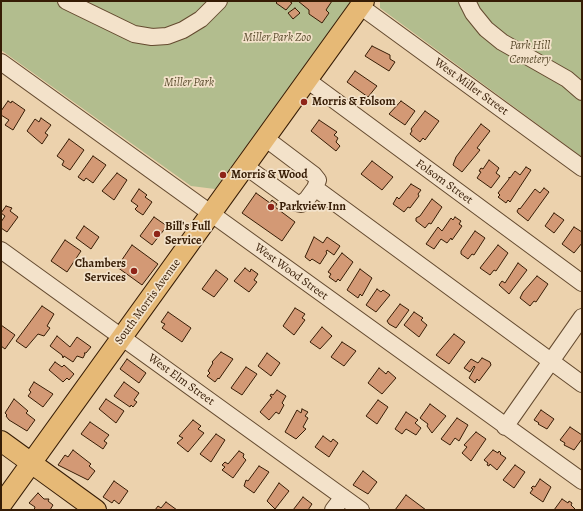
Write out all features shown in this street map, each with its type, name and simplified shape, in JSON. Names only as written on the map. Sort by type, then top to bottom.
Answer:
[{"type":"main road","name":"South Morris Avenue","points":[[1,505],[362,3]]},
{"type":"main road","points":[[1,441],[96,510]]},
{"type":"street","points":[[66,1],[83,5],[134,34],[152,37],[167,36],[184,30],[201,19],[219,1]]},
{"type":"street","points":[[467,1],[472,13],[502,42],[567,79],[582,92]]},
{"type":"street","name":"West Miller Street","points":[[362,3],[582,168]]},
{"type":"street","name":"West Wood Street","points":[[1,62],[128,152],[211,214],[582,481]]},
{"type":"street","name":"Folsom Street","points":[[307,80],[582,283]]},
{"type":"street","points":[[245,166],[296,203],[301,204],[308,199],[318,180],[314,175],[265,138]]},
{"type":"street","points":[[315,188],[550,362],[582,384]]},
{"type":"street","name":"West Elm Street","points":[[1,250],[122,338],[338,504],[361,510]]},
{"type":"street","points":[[505,427],[582,317]]},
{"type":"green space","name":"Miller Park","points":[[1,1],[351,1],[215,189],[191,186],[1,50]]},
{"type":"green space","name":"Park Hill Cemetery","points":[[380,1],[582,1],[582,157],[380,8]]},
{"type":"building","points":[[278,1],[289,1],[292,3],[286,10],[276,3]]},
{"type":"building","points":[[298,1],[332,1],[326,10],[329,13],[322,23],[309,14],[309,10]]},
{"type":"building","points":[[295,8],[300,13],[293,19],[288,13]]},
{"type":"building","points":[[372,46],[390,55],[390,59],[395,62],[389,71],[365,56]]},
{"type":"building","points":[[355,71],[377,86],[368,97],[347,82]]},
{"type":"building","points":[[8,101],[11,103],[12,101],[25,110],[13,130],[5,125],[9,120],[1,115],[1,111]]},
{"type":"building","points":[[401,101],[415,111],[405,125],[389,114]]},
{"type":"building","points":[[425,111],[439,121],[425,140],[423,138],[420,142],[410,134],[412,131],[411,129]]},
{"type":"building","points":[[41,118],[51,125],[45,133],[48,135],[42,144],[27,131],[35,119],[39,122]]},
{"type":"building","points":[[319,120],[337,132],[334,135],[338,138],[336,142],[340,146],[336,151],[311,131]]},
{"type":"building","points":[[481,124],[490,131],[477,148],[480,150],[462,172],[453,165],[456,157]]},
{"type":"building","points":[[69,139],[84,150],[70,170],[62,165],[64,161],[57,156]]},
{"type":"building","points":[[93,156],[106,165],[93,183],[86,178],[84,181],[78,177]]},
{"type":"building","points":[[489,160],[499,168],[496,173],[500,176],[491,188],[477,178],[481,172],[479,171],[481,168],[483,169]]},
{"type":"building","points":[[372,161],[393,177],[382,190],[361,174]]},
{"type":"building","points":[[526,167],[531,170],[510,202],[508,200],[506,203],[498,197],[500,195],[498,193],[515,171],[520,175]]},
{"type":"building","points":[[117,173],[127,180],[114,200],[102,191]]},
{"type":"building","points":[[411,184],[421,190],[418,194],[419,196],[410,208],[408,207],[404,212],[393,204],[397,197],[399,199]]},
{"type":"building","points":[[544,188],[549,192],[528,221],[517,211],[535,189],[540,193]]},
{"type":"building","points":[[139,189],[147,195],[145,197],[152,202],[143,215],[135,209],[138,206],[131,201]]},
{"type":"building","points":[[256,193],[270,203],[272,200],[277,204],[275,207],[295,222],[282,241],[242,213]]},
{"type":"building","points":[[432,199],[442,207],[431,224],[429,223],[425,228],[416,221],[416,218],[420,216]]},
{"type":"building","points":[[6,206],[12,208],[10,211],[18,217],[7,232],[1,228],[1,222],[5,216],[1,213]]},
{"type":"building","points":[[554,213],[564,220],[554,233],[545,226]]},
{"type":"building","points":[[154,217],[167,226],[152,245],[140,236]]},
{"type":"building","points":[[455,217],[461,221],[459,224],[462,226],[452,240],[451,238],[447,243],[441,239],[434,249],[426,244],[438,227],[442,231],[451,218],[453,220]]},
{"type":"building","points":[[84,226],[99,237],[91,249],[76,238]]},
{"type":"building","points":[[574,227],[582,232],[582,243],[574,253],[562,244]]},
{"type":"building","points":[[475,231],[485,238],[474,255],[472,254],[468,259],[461,254],[461,251]]},
{"type":"building","points":[[314,237],[323,243],[327,237],[340,246],[334,255],[327,250],[327,253],[320,264],[312,259],[310,261],[305,257]]},
{"type":"building","points":[[65,240],[81,251],[67,272],[51,261]]},
{"type":"building","points":[[132,245],[158,264],[142,285],[117,267]]},
{"type":"building","points":[[498,245],[508,253],[496,271],[494,270],[490,275],[480,268]]},
{"type":"building","points":[[342,253],[353,262],[340,281],[338,279],[336,282],[329,277],[331,274],[328,272]]},
{"type":"building","points":[[518,263],[527,270],[509,294],[499,285],[502,281],[505,283]]},
{"type":"building","points":[[245,268],[250,272],[251,269],[258,274],[254,280],[257,282],[249,292],[234,281]]},
{"type":"building","points":[[360,269],[372,278],[362,296],[360,294],[358,298],[347,290]]},
{"type":"building","points":[[216,270],[228,279],[214,297],[202,289]]},
{"type":"building","points":[[537,276],[548,284],[536,302],[534,301],[530,306],[520,298],[523,292]]},
{"type":"building","points":[[377,289],[381,292],[383,290],[390,295],[376,312],[366,305]]},
{"type":"building","points":[[400,304],[409,310],[396,328],[387,321]]},
{"type":"building","points":[[42,306],[54,314],[47,326],[50,328],[44,336],[38,334],[26,348],[16,341]]},
{"type":"building","points":[[295,308],[305,314],[302,318],[305,320],[294,335],[283,326]]},
{"type":"building","points":[[168,312],[191,328],[182,342],[162,328],[165,324],[161,322]]},
{"type":"building","points":[[414,312],[423,318],[421,320],[427,325],[419,337],[404,325]]},
{"type":"building","points":[[1,325],[15,335],[5,349],[1,346]]},
{"type":"building","points":[[322,327],[332,336],[320,349],[310,342]]},
{"type":"building","points":[[454,334],[465,342],[449,364],[436,355]]},
{"type":"building","points":[[57,336],[70,347],[77,337],[91,347],[86,353],[84,353],[83,358],[77,356],[73,362],[64,356],[63,358],[62,355],[50,346]]},
{"type":"building","points":[[342,342],[356,351],[344,366],[331,357]]},
{"type":"building","points":[[221,352],[233,359],[219,379],[218,378],[215,382],[207,376],[210,373],[208,371],[213,363],[212,362]]},
{"type":"building","points":[[267,353],[280,363],[271,376],[258,366]]},
{"type":"building","points":[[482,358],[490,362],[491,365],[479,381],[477,379],[475,383],[469,378],[475,367],[474,366],[470,372],[464,368],[471,359],[478,363]]},
{"type":"building","points":[[127,359],[146,373],[139,383],[120,369]]},
{"type":"building","points":[[55,362],[62,367],[64,365],[74,374],[69,380],[67,378],[63,382],[49,370]]},
{"type":"building","points":[[246,367],[257,374],[242,395],[231,388]]},
{"type":"building","points":[[379,368],[386,374],[388,371],[396,378],[382,394],[368,383]]},
{"type":"building","points":[[34,382],[53,394],[43,407],[28,396],[31,392],[29,390]]},
{"type":"building","points":[[124,382],[139,393],[134,400],[137,402],[133,407],[131,405],[130,407],[114,396]]},
{"type":"building","points":[[277,390],[286,396],[282,403],[284,405],[279,414],[276,412],[269,420],[260,412],[272,397],[270,396],[271,394],[273,395]]},
{"type":"building","points":[[14,399],[28,411],[26,413],[35,420],[27,431],[9,420],[6,416],[7,415],[5,413]]},
{"type":"building","points":[[106,399],[124,411],[116,423],[99,409]]},
{"type":"building","points":[[378,400],[388,407],[377,424],[366,416]]},
{"type":"building","points":[[430,404],[446,416],[432,433],[427,426],[428,424],[420,418]]},
{"type":"building","points":[[302,409],[308,412],[305,416],[308,418],[303,427],[306,429],[296,439],[285,432],[297,410],[301,413]]},
{"type":"building","points":[[541,410],[554,419],[547,429],[534,420]]},
{"type":"building","points":[[406,412],[418,420],[415,423],[421,428],[416,435],[406,429],[402,434],[395,429]]},
{"type":"building","points":[[457,418],[468,425],[459,441],[455,438],[450,445],[441,439]]},
{"type":"building","points":[[193,420],[201,426],[198,429],[204,433],[188,452],[177,443],[183,438],[179,436]]},
{"type":"building","points":[[90,422],[109,435],[104,441],[107,443],[103,449],[81,434]]},
{"type":"building","points":[[570,427],[582,435],[582,439],[574,450],[564,445],[565,443],[560,440]]},
{"type":"building","points":[[476,432],[486,439],[471,461],[462,453],[467,447],[464,445]]},
{"type":"building","points":[[216,434],[225,440],[211,462],[200,454]]},
{"type":"building","points":[[323,436],[331,442],[333,439],[338,443],[329,457],[315,447]]},
{"type":"building","points":[[73,450],[91,464],[89,466],[95,471],[88,480],[58,465],[65,455],[68,457]]},
{"type":"building","points":[[493,450],[498,453],[499,451],[501,453],[500,454],[506,458],[497,470],[490,464],[489,466],[487,465],[488,463],[484,460]]},
{"type":"building","points":[[239,451],[244,454],[243,457],[246,460],[233,478],[222,470],[225,467],[222,465],[225,462],[228,464]]},
{"type":"building","points":[[515,465],[525,472],[514,488],[503,480]]},
{"type":"building","points":[[259,466],[269,472],[254,493],[244,486],[246,480],[248,481]]},
{"type":"building","points":[[363,471],[377,482],[368,494],[353,485]]},
{"type":"building","points":[[540,479],[551,487],[543,502],[530,493],[533,489],[531,488],[533,486],[535,487]]},
{"type":"building","points":[[114,481],[128,491],[119,504],[114,500],[112,503],[103,497]]},
{"type":"building","points":[[279,483],[289,491],[275,509],[267,501]]},
{"type":"building","points":[[38,493],[44,499],[49,499],[48,501],[53,505],[50,510],[34,510],[35,507],[29,503]]},
{"type":"building","points":[[406,495],[426,510],[395,510]]},
{"type":"building","points":[[303,497],[312,504],[308,510],[293,510]]},
{"type":"building","points":[[562,499],[568,503],[569,501],[572,503],[571,505],[576,510],[554,510]]},
{"type":"building","points":[[166,502],[177,510],[155,510],[158,506],[161,508]]},
{"type":"place","name":"Morris & Folsom","points":[[304,102]]},
{"type":"place","name":"Morris & Wood","points":[[223,175]]},
{"type":"place","name":"Parkview Inn","points":[[271,207]]},
{"type":"place","name":"Bill's Full Service","points":[[157,234]]},
{"type":"place","name":"Chambers Services","points":[[134,271]]},
{"type":"park label","name":"Miller Park Zoo","points":[[277,38]]}]
